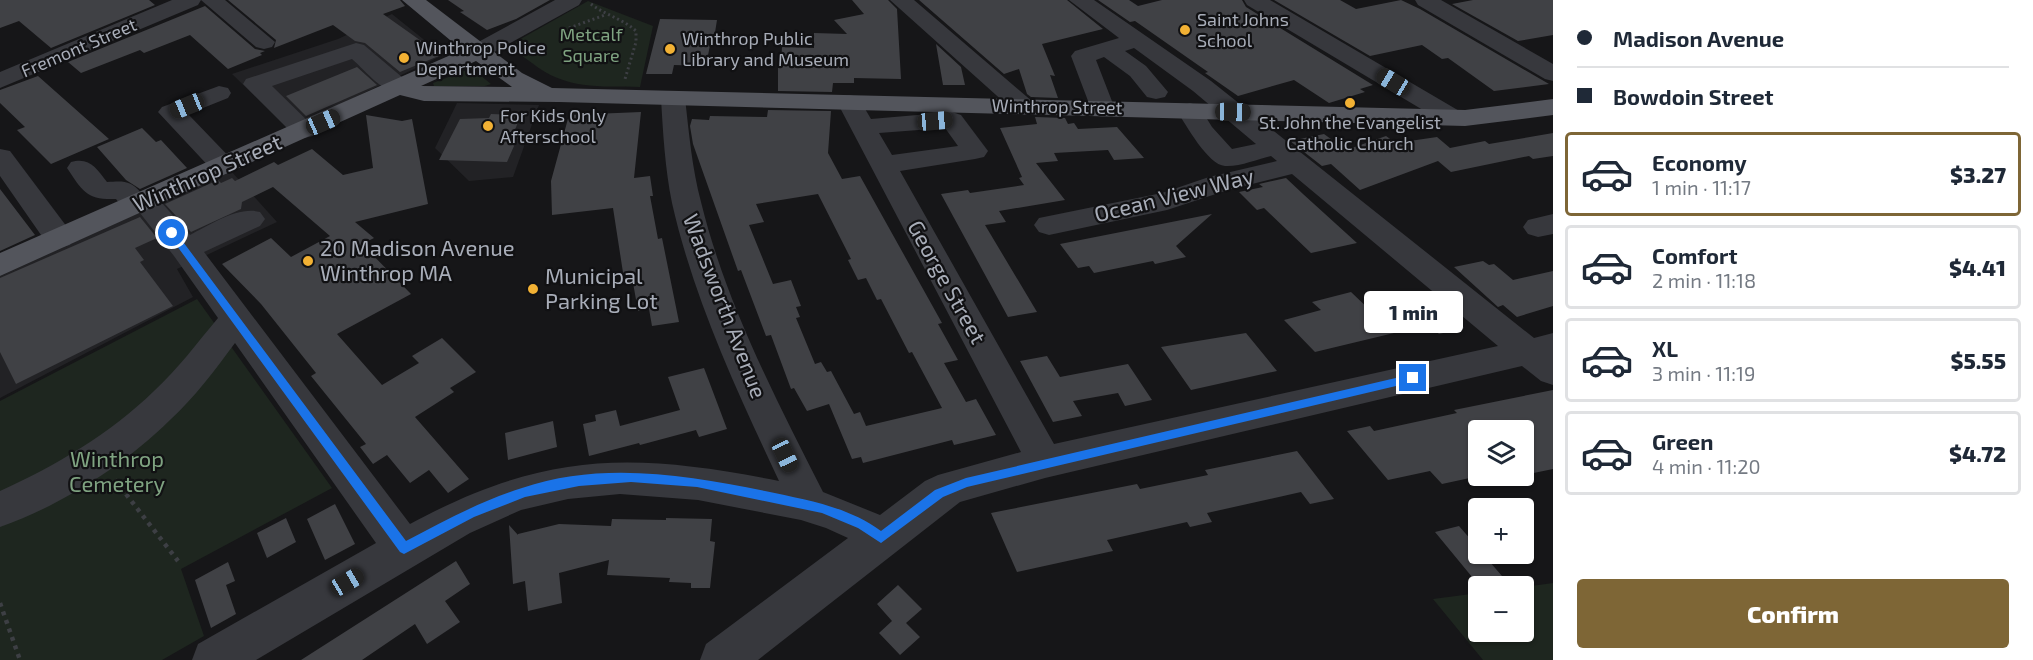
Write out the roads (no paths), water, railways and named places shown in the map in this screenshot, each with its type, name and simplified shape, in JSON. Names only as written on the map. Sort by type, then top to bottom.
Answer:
[{"type":"main road","points":[[413,0],[524,84],[540,91],[560,95]]},
{"type":"main road","name":"Winthrop Street","points":[[0,265],[479,51]]},
{"type":"main road","points":[[400,88],[424,94],[560,95]]},
{"type":"main road","name":"Winthrop Street","points":[[560,95],[673,98],[865,118],[1024,107],[1482,117],[1553,107]]},
{"type":"street","name":"Fremont Street","points":[[0,81],[190,0]]},
{"type":"street","points":[[212,0],[264,42]]},
{"type":"street","points":[[479,51],[571,0]]},
{"type":"street","points":[[901,0],[1024,107]]},
{"type":"street","points":[[1080,0],[1202,86],[1287,156],[1545,357]]},
{"type":"street","points":[[1255,0],[1452,117]]},
{"type":"street","points":[[1426,0],[1553,74]]},
{"type":"street","points":[[1102,108],[1083,56],[1137,40]]},
{"type":"street","points":[[1108,49],[1138,71],[1156,92]]},
{"type":"street","points":[[304,130],[255,84],[356,50],[400,88]]},
{"type":"street","points":[[219,93],[171,112],[224,166]]},
{"type":"street","name":"Wadsworth Avenue","points":[[673,98],[678,162],[699,245],[741,359],[810,506]]},
{"type":"street","points":[[1190,111],[1202,131],[1226,158],[1287,156]]},
{"type":"street","points":[[865,118],[917,113],[952,120],[975,151],[894,164]]},
{"type":"street","name":"George Street","points":[[865,118],[894,164],[1045,462]]},
{"type":"street","name":"Ocean View Way","points":[[1049,225],[1167,201],[1287,156]]},
{"type":"street","points":[[0,157],[59,238]]},
{"type":"street","points":[[81,168],[100,191],[124,190],[185,249],[404,549]]},
{"type":"street","points":[[185,249],[250,219]]},
{"type":"street","points":[[0,510],[41,491],[96,456],[158,409],[236,319]]},
{"type":"street","points":[[722,660],[939,493],[952,487],[1045,462],[1545,357]]},
{"type":"street","points":[[214,660],[470,513],[506,498],[543,487],[597,479],[631,477],[697,482],[810,506],[853,520],[881,538]]},
{"type":"place","name":"Saint Johns School","points":[[1185,30]]},
{"type":"place","name":"Winthrop Public Library and Museum","points":[[670,49]]},
{"type":"place","name":"Winthrop Police Department","points":[[404,58]]},
{"type":"place","name":"St. John the Evangelist Catholic Church","points":[[1350,103]]},
{"type":"place","name":"For Kids Only Afterschool","points":[[488,126]]},
{"type":"place","name":"20 Madison Avenue Winthrop MA","points":[[308,261]]},
{"type":"place","name":"Municipal Parking Lot","points":[[533,289]]},
{"type":"park label","name":"Metcalf Square","points":[[591,45]]},
{"type":"park label","name":"Winthrop Cemetery","points":[[117,472]]}]
